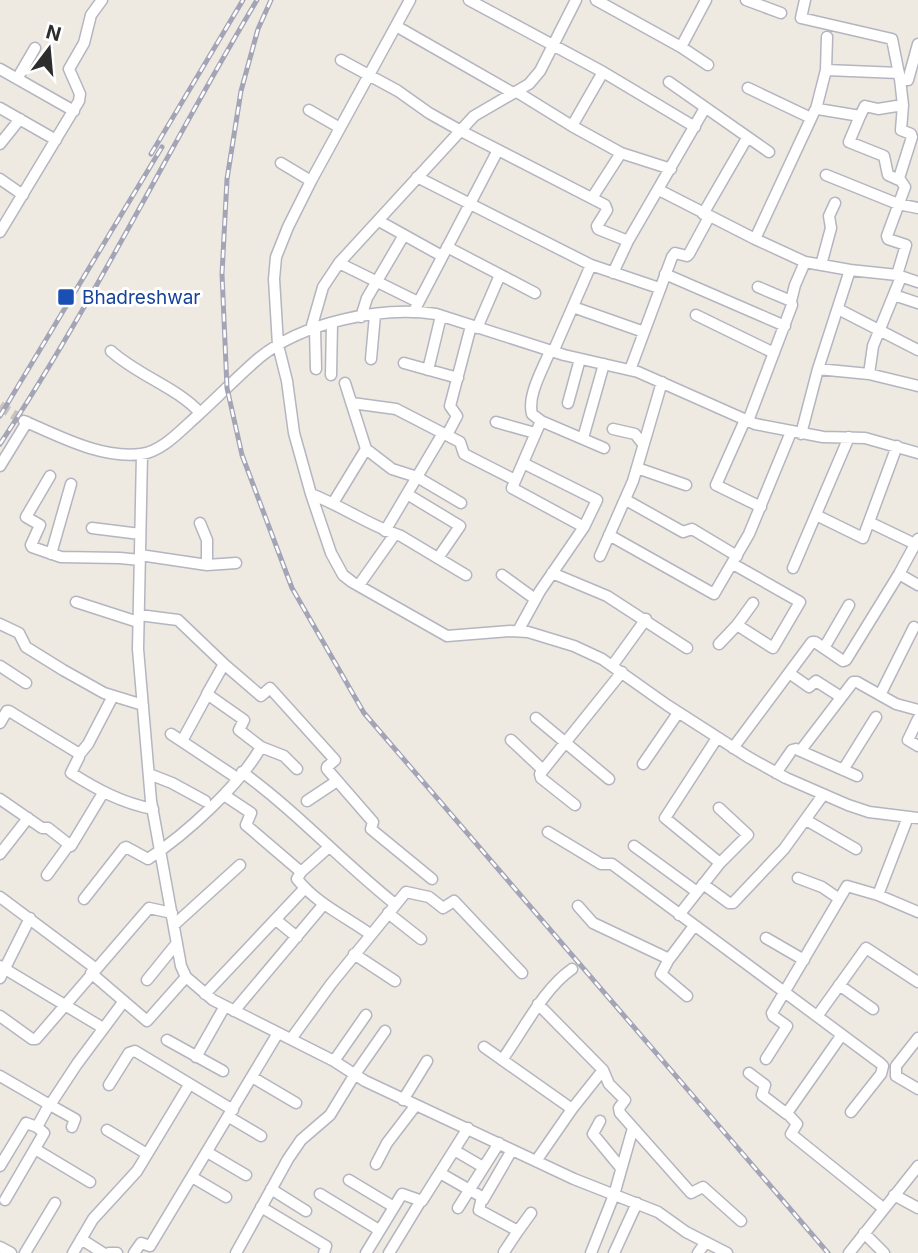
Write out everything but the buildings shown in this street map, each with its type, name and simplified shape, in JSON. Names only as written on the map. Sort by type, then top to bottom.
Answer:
[{"type":"street","points":[[0,232],[74,111],[80,94],[69,69],[84,43],[91,15],[102,0]]},
{"type":"street","points":[[410,0],[311,181],[276,257],[274,279],[278,345],[287,381],[294,433],[331,553],[343,575],[447,636],[518,631],[574,646],[622,672],[678,713],[776,773],[823,795],[869,811],[913,818],[878,895]]},
{"type":"street","points":[[469,0],[603,72],[695,127]]},
{"type":"street","points":[[316,369],[313,328],[323,287],[339,263],[480,111],[515,93],[536,77],[576,0]]},
{"type":"street","points":[[596,0],[708,65]]},
{"type":"street","points":[[681,47],[706,0]]},
{"type":"street","points":[[746,0],[781,13]]},
{"type":"street","points":[[768,10],[774,0]]},
{"type":"street","points":[[805,0],[801,18],[892,39],[906,79]]},
{"type":"street","points":[[396,26],[621,153],[671,169]]},
{"type":"street","points":[[755,239],[814,113],[826,70],[827,37]]},
{"type":"street","points":[[899,180],[912,135],[901,130],[906,79],[918,44]]},
{"type":"street","points":[[17,79],[35,48]]},
{"type":"street","points":[[341,60],[461,131],[592,198],[607,208],[597,226],[598,229],[628,241]]},
{"type":"street","points":[[0,69],[74,111]]},
{"type":"street","points":[[826,70],[906,79]]},
{"type":"street","points":[[572,126],[603,72]]},
{"type":"street","points":[[668,82],[769,152]]},
{"type":"street","points":[[748,88],[814,113],[860,116]]},
{"type":"street","points":[[869,374],[873,346],[894,295],[906,245],[888,239],[887,236],[905,187],[899,180],[888,175],[884,156],[849,142],[865,106],[903,106]]},
{"type":"street","points":[[0,108],[56,140]]},
{"type":"street","points":[[613,273],[628,241],[705,108]]},
{"type":"street","points":[[309,110],[340,128]]},
{"type":"street","points":[[0,144],[20,119]]},
{"type":"street","points":[[630,370],[673,254],[689,254],[747,138]]},
{"type":"street","points":[[416,307],[498,150]]},
{"type":"street","points":[[592,198],[621,153]]},
{"type":"street","points":[[281,163],[311,181]]},
{"type":"street","points":[[826,175],[898,204],[918,208]]},
{"type":"street","points":[[417,177],[591,265],[659,288]]},
{"type":"street","points":[[0,179],[23,195]]},
{"type":"street","points":[[659,190],[706,216],[805,262],[899,276],[918,282]]},
{"type":"street","points":[[821,265],[831,228],[829,216],[835,203]]},
{"type":"street","points":[[379,221],[404,235],[500,275],[535,293]]},
{"type":"street","points":[[361,317],[364,304],[404,235]]},
{"type":"street","points":[[761,507],[716,485],[785,326],[792,305],[794,285],[805,262]]},
{"type":"street","points":[[339,263],[416,307],[552,352],[630,370],[746,421],[796,433],[865,438],[918,453]]},
{"type":"street","points":[[591,265],[531,404],[532,414],[541,421],[604,448]]},
{"type":"street","points":[[609,535],[713,595],[735,560],[796,433],[850,270]]},
{"type":"street","points":[[665,274],[785,326]]},
{"type":"street","points":[[359,585],[390,532],[407,494],[457,416],[450,406],[457,378],[474,327],[500,275]]},
{"type":"street","points":[[758,287],[791,301]]},
{"type":"street","points":[[894,295],[918,303]]},
{"type":"street","points":[[0,466],[26,421],[90,448],[142,454],[167,441],[278,345],[313,328],[416,307]]},
{"type":"street","points":[[573,307],[643,332]]},
{"type":"street","points":[[838,309],[918,350]]},
{"type":"street","points":[[372,359],[375,315]]},
{"type":"street","points":[[696,315],[774,353]]},
{"type":"street","points":[[428,370],[441,316]]},
{"type":"street","points":[[331,375],[332,323]]},
{"type":"street","points":[[111,351],[136,371],[187,401],[200,412]]},
{"type":"street","points":[[568,403],[580,359]]},
{"type":"street","points":[[404,363],[457,378]]},
{"type":"street","points":[[583,438],[604,364]]},
{"type":"street","points":[[818,369],[869,374],[918,386]]},
{"type":"street","points":[[600,556],[626,500],[662,382]]},
{"type":"street","points":[[345,383],[366,449],[392,469],[417,477],[461,503]]},
{"type":"street","points":[[352,403],[396,410],[460,442],[464,454],[515,480]]},
{"type":"street","points":[[541,421],[512,489],[584,527]]},
{"type":"street","points":[[496,422],[535,433]]},
{"type":"street","points":[[613,429],[635,434],[643,444]]},
{"type":"street","points":[[793,568],[849,437]]},
{"type":"street","points":[[816,516],[862,538],[897,446]]},
{"type":"street","points":[[333,503],[366,449]]},
{"type":"street","points":[[142,454],[138,649],[153,808],[177,943],[186,977],[205,994],[403,1100],[468,1128],[574,1180],[658,1212],[686,1232],[727,1253]]},
{"type":"street","points":[[518,631],[535,598],[584,527],[597,502],[595,498],[523,463]]},
{"type":"street","points":[[637,468],[686,485]]},
{"type":"street","points":[[50,476],[26,517],[40,525],[31,547],[61,557],[140,558],[207,565],[236,563]]},
{"type":"street","points":[[51,554],[71,484]]},
{"type":"street","points":[[311,494],[390,532],[466,575]]},
{"type":"street","points":[[407,494],[460,526],[438,558]]},
{"type":"street","points":[[626,500],[682,532],[692,529],[800,602],[772,648],[737,625]]},
{"type":"street","points":[[733,748],[812,642],[843,661],[846,660],[899,574],[917,541],[869,522]]},
{"type":"street","points":[[200,523],[207,540],[207,565]]},
{"type":"street","points":[[92,528],[140,534]]},
{"type":"street","points":[[552,573],[607,596],[687,648]]},
{"type":"street","points":[[899,574],[918,585]]},
{"type":"street","points":[[502,575],[535,598]]},
{"type":"street","points":[[76,602],[139,618],[178,620],[261,696],[270,688],[335,760],[326,768],[373,822],[371,829],[432,879]]},
{"type":"street","points":[[719,643],[753,603]]},
{"type":"street","points":[[824,648],[849,605]]},
{"type":"street","points":[[612,666],[646,619]]},
{"type":"street","points":[[880,695],[914,626]]},
{"type":"street","points":[[2,628],[19,633],[26,647],[63,670],[113,696],[143,705]]},
{"type":"street","points":[[182,741],[225,665]]},
{"type":"street","points":[[0,666],[26,683]]},
{"type":"street","points":[[575,805],[540,776],[622,672]]},
{"type":"street","points":[[789,673],[809,687],[816,681],[841,697]]},
{"type":"street","points":[[801,750],[855,681],[896,704],[918,710]]},
{"type":"street","points":[[207,695],[244,720],[239,730],[261,747],[282,755],[298,769]]},
{"type":"street","points":[[113,696],[71,773],[103,793],[131,805],[153,808]]},
{"type":"street","points":[[0,723],[9,711],[79,755]]},
{"type":"street","points":[[643,764],[678,713]]},
{"type":"street","points":[[843,770],[876,717]]},
{"type":"street","points":[[536,718],[609,779]]},
{"type":"street","points":[[918,719],[908,740],[918,746]]},
{"type":"street","points":[[171,734],[286,806],[396,904]]},
{"type":"street","points":[[717,738],[665,818],[720,863]]},
{"type":"street","points":[[511,740],[543,770]]},
{"type":"street","points":[[84,899],[124,848],[147,859],[161,851],[224,795],[261,747]]},
{"type":"street","points":[[776,773],[792,750],[801,750],[857,776]]},
{"type":"street","points":[[149,774],[205,800]]},
{"type":"street","points":[[307,801],[337,780]]},
{"type":"street","points":[[47,875],[68,846],[73,845],[103,793]]},
{"type":"street","points":[[224,795],[251,813],[246,825],[301,872]]},
{"type":"street","points":[[634,846],[700,888],[733,903],[769,866],[823,795]]},
{"type":"street","points":[[0,799],[41,828],[48,828],[68,846]]},
{"type":"street","points":[[679,915],[720,863],[748,835],[719,808]]},
{"type":"street","points":[[0,854],[28,818]]},
{"type":"street","points":[[806,820],[856,849]]},
{"type":"street","points":[[548,832],[601,864],[612,864],[883,1066],[881,1074],[851,1112]]},
{"type":"street","points":[[329,847],[301,872],[298,879],[324,904],[370,934]]},
{"type":"street","points":[[174,925],[240,865]]},
{"type":"street","points":[[798,878],[822,887],[838,898]]},
{"type":"street","points":[[766,1059],[787,1027],[772,1014],[848,885],[918,912]]},
{"type":"street","points":[[205,994],[305,888]]},
{"type":"street","points":[[291,1040],[354,954],[407,892],[429,897],[443,908],[454,901],[522,973]]},
{"type":"street","points":[[0,897],[93,970],[148,1021],[186,977]]},
{"type":"street","points":[[196,1057],[230,1008],[324,904]]},
{"type":"street","points":[[578,906],[593,923],[669,958]]},
{"type":"street","points":[[0,1016],[34,1039],[149,908],[172,913]]},
{"type":"street","points":[[388,913],[421,939]]},
{"type":"street","points":[[30,918],[2,971],[65,1004],[103,1028]]},
{"type":"street","points":[[276,920],[297,937]]},
{"type":"street","points":[[687,996],[661,974],[669,958],[694,926]]},
{"type":"street","points":[[766,938],[804,960]]},
{"type":"street","points":[[146,980],[177,943]]},
{"type":"street","points":[[818,1015],[868,947],[918,982]]},
{"type":"street","points":[[354,954],[395,981]]},
{"type":"street","points":[[502,1060],[554,983],[572,969]]},
{"type":"street","points":[[839,985],[873,1009]]},
{"type":"street","points":[[37,1127],[49,1105],[124,1001]]},
{"type":"street","points":[[538,1004],[603,1070],[609,1084],[624,1099],[618,1110],[691,1194],[703,1187],[741,1222]]},
{"type":"street","points":[[334,1061],[366,1015]]},
{"type":"street","points":[[236,1253],[301,1140],[330,1115],[385,1031]]},
{"type":"street","points":[[134,1253],[141,1243],[150,1246],[278,1033]]},
{"type":"street","points":[[787,1114],[841,1035]]},
{"type":"street","points":[[918,1038],[914,1050],[896,1066],[895,1076],[918,1089]]},
{"type":"street","points":[[167,1040],[223,1071]]},
{"type":"street","points":[[484,1047],[572,1109]]},
{"type":"street","points":[[109,1085],[129,1053],[135,1051],[261,1136]]},
{"type":"street","points":[[403,1100],[427,1061]]},
{"type":"street","points":[[536,1161],[603,1070]]},
{"type":"street","points":[[748,1073],[765,1085],[762,1095],[797,1124],[791,1132],[792,1136],[883,1208]]},
{"type":"street","points":[[0,1076],[75,1119],[72,1127]]},
{"type":"street","points":[[252,1077],[296,1103]]},
{"type":"street","points":[[73,1253],[93,1219],[129,1181],[189,1085]]},
{"type":"street","points":[[376,1164],[387,1143],[416,1105]]},
{"type":"street","points":[[600,1121],[593,1134],[621,1168]]},
{"type":"street","points":[[0,1166],[26,1123],[44,1133],[5,1200]]},
{"type":"street","points":[[389,1253],[468,1128]]},
{"type":"street","points":[[591,1253],[614,1195],[633,1128]]},
{"type":"street","points":[[107,1130],[147,1154]]},
{"type":"street","points":[[458,1208],[499,1143]]},
{"type":"street","points":[[34,1149],[90,1182]]},
{"type":"street","points":[[454,1150],[483,1167]]},
{"type":"street","points":[[512,1150],[479,1210],[518,1231]]},
{"type":"street","points":[[207,1152],[246,1175]]},
{"type":"street","points":[[849,1253],[918,1166]]},
{"type":"street","points":[[440,1173],[483,1200]]},
{"type":"street","points":[[192,1177],[226,1198]]},
{"type":"street","points":[[349,1180],[394,1206]]},
{"type":"street","points":[[271,1189],[306,1211]]},
{"type":"street","points":[[320,1194],[379,1230]]},
{"type":"street","points":[[366,1253],[403,1194],[420,1202]]},
{"type":"street","points":[[894,1195],[918,1208]]},
{"type":"street","points":[[25,1253],[55,1203]]},
{"type":"street","points":[[614,1253],[637,1203]]},
{"type":"street","points":[[261,1207],[326,1246],[324,1253]]},
{"type":"street","points":[[504,1252],[531,1213]]},
{"type":"street","points":[[863,1233],[884,1253]]},
{"type":"street","points":[[81,1239],[103,1253]]},
{"type":"street","points":[[698,1253],[706,1242]]},
{"type":"street","points":[[0,1247],[11,1253]]},
{"type":"street","points":[[110,1253],[117,1253]]},
{"type":"tunnel","points":[[0,406],[24,421]]},
{"type":"railway","points":[[151,154],[243,0]]},
{"type":"railway","points":[[0,444],[68,335],[257,0]]},
{"type":"railway","points":[[271,0],[258,29],[241,91],[227,179],[222,274],[227,388],[242,455],[292,588],[364,713],[828,1253]]},
{"type":"railway","points":[[0,416],[162,147]]},
{"type":"place","name":"Bhadreshwar","points":[[66,297]]}]
